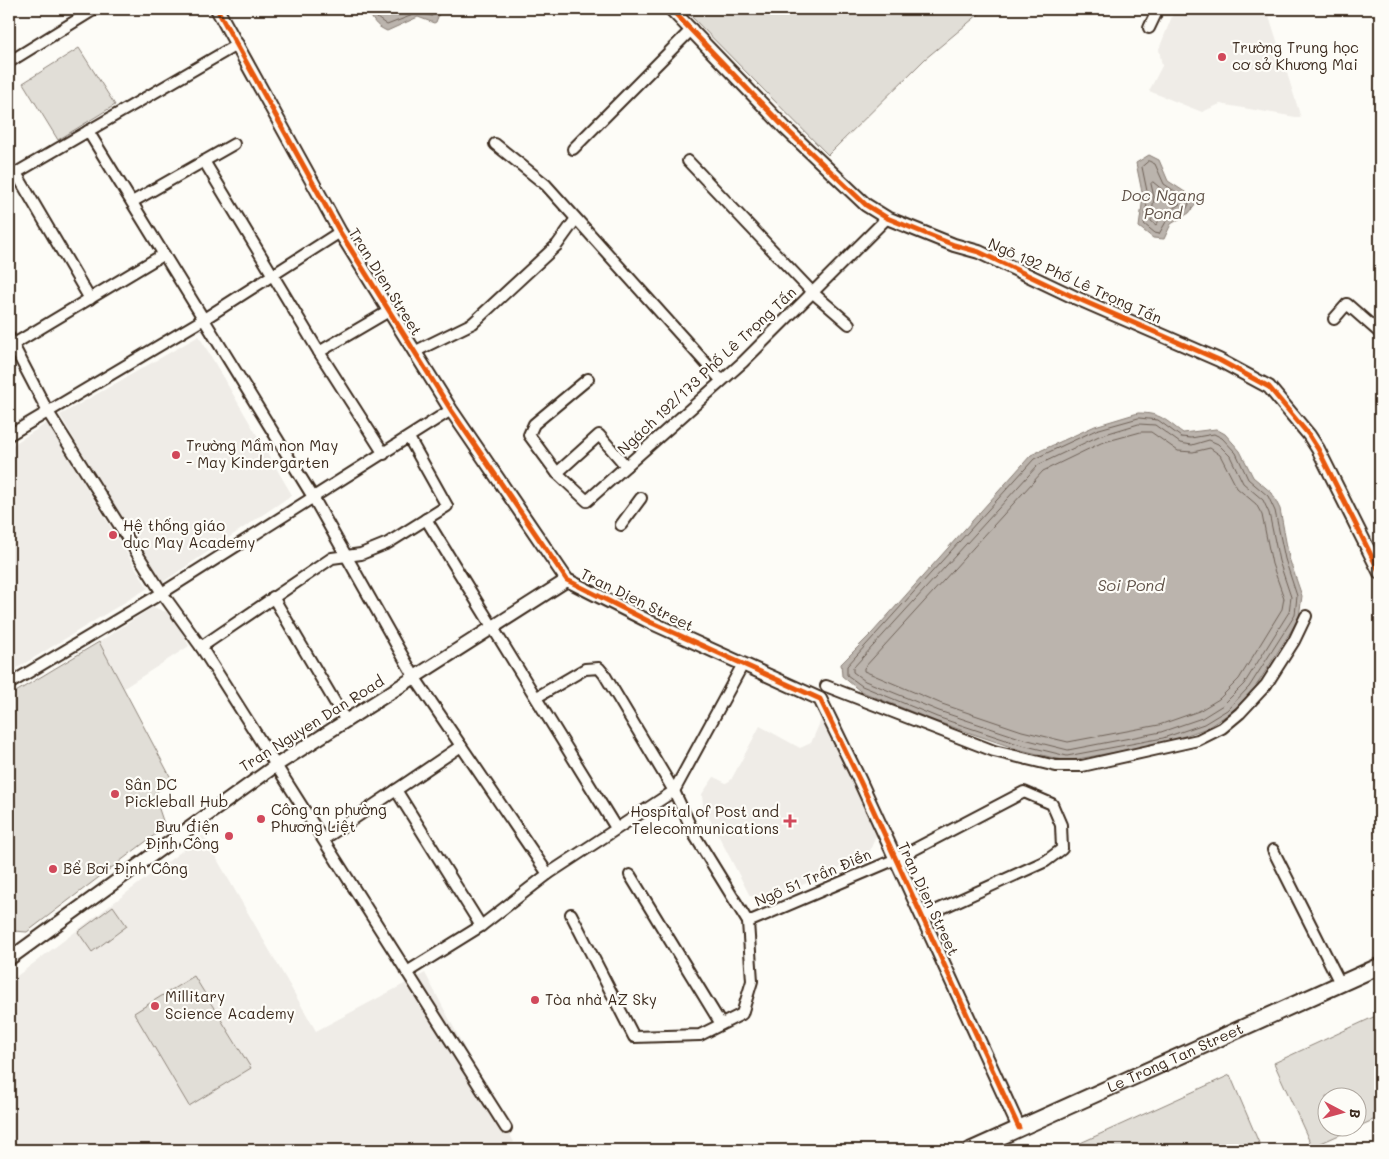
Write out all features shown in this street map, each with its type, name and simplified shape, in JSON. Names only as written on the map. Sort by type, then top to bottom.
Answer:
[{"type":"main road","name":"Le Trong Tan Street","points":[[971,1150],[1380,966]]},
{"type":"street","points":[[9,62],[95,9]]},
{"type":"street","name":"Tran Dien Street","points":[[217,9],[340,232],[451,410],[567,580],[820,699],[1020,1128]]},
{"type":"street","name":"Ngõ 192 Phố Lê Trọng Tấn","points":[[671,9],[838,181],[866,205],[887,218],[954,245],[979,252],[1074,297],[1210,356],[1269,387],[1318,449],[1380,573]]},
{"type":"street","points":[[1149,28],[1158,9]]},
{"type":"street","points":[[573,149],[692,29]]},
{"type":"street","points":[[90,299],[12,175],[238,44]]},
{"type":"street","points":[[88,131],[313,497],[415,678],[548,874]]},
{"type":"street","points":[[132,202],[234,144]]},
{"type":"street","points":[[495,144],[546,185],[721,380]]},
{"type":"street","points":[[204,161],[319,352],[384,454]]},
{"type":"street","points":[[688,161],[812,292],[849,324]]},
{"type":"street","name":"Ngách 192/173 Phố Lê Trọng Tấn","points":[[557,474],[587,501],[742,362],[887,218]]},
{"type":"street","points":[[414,352],[473,323],[557,245],[576,220]]},
{"type":"street","points":[[9,435],[204,319],[340,232]]},
{"type":"street","points":[[164,254],[90,299],[10,343],[48,412],[162,593],[201,647],[275,766],[324,838],[506,1128]]},
{"type":"street","points":[[1334,320],[1347,304],[1380,333]]},
{"type":"street","points":[[319,352],[389,311]]},
{"type":"street","points":[[588,379],[534,424],[529,435],[557,474],[599,435],[626,466]]},
{"type":"street","points":[[9,684],[162,593],[451,410]]},
{"type":"street","points":[[201,647],[332,558],[361,554],[388,543],[447,506],[409,438]]},
{"type":"street","points":[[621,525],[641,498]]},
{"type":"street","points":[[426,519],[616,828]]},
{"type":"street","name":"Tran Nguyen Dan Road","points":[[10,956],[275,766],[567,580]]},
{"type":"street","points":[[273,597],[346,721]]},
{"type":"street","points":[[826,686],[994,751],[1056,766],[1082,766],[1198,740],[1222,728],[1240,714],[1266,685],[1294,640],[1306,616]]},
{"type":"street","points":[[407,972],[481,926],[548,874],[674,791],[743,664]]},
{"type":"street","points":[[536,697],[585,669],[599,668],[604,674],[674,791],[695,836],[748,922],[752,980],[742,1014],[700,1034],[634,1037],[571,914]]},
{"type":"street","points":[[324,838],[461,746]]},
{"type":"street","points":[[396,790],[481,926]]},
{"type":"street","name":"Ngõ 51 Trần Điền","points":[[748,922],[896,859],[1024,792],[1052,804],[1061,825],[1062,849],[1046,861],[922,917]]},
{"type":"street","points":[[1273,850],[1340,983]]},
{"type":"street","points":[[630,875],[721,1024]]},
{"type":"shaded area","points":[[684,9],[985,9],[925,59],[828,155]]},
{"type":"shaded area","name":"Trường Trung học cơ sở Khương Mai","points":[[1175,9],[1267,9],[1301,118],[1220,104],[1202,112],[1149,91],[1162,66],[1159,49]]},
{"type":"shaded area","points":[[79,48],[115,105],[58,140],[23,83]]},
{"type":"shaded area","name":"Trường Mầm non May - May Kindergarten","points":[[199,336],[292,495],[160,584],[60,415]]},
{"type":"shaded area","points":[[47,423],[148,588],[9,673],[9,447]]},
{"type":"shaded area","points":[[153,607],[172,614],[189,646],[124,688],[99,642]]},
{"type":"shaded area","points":[[99,642],[172,780],[154,794],[165,827],[27,932],[13,931],[9,924],[9,696]]},
{"type":"shaded area","name":"Hospital of Post and Telecommunications","points":[[821,720],[826,722],[876,835],[868,856],[768,900],[750,896],[703,806],[702,794],[714,777],[726,783],[731,780],[760,726],[800,748],[811,743]]},
{"type":"shaded area","name":"Millitary Science Academy","points":[[203,835],[316,1031],[425,973],[514,1142],[501,1150],[9,1150],[9,982]]},
{"type":"shaded area","points":[[113,906],[127,926],[92,952],[78,932]]},
{"type":"shaded area","points":[[194,976],[251,1068],[189,1106],[134,1013]]},
{"type":"shaded area","points":[[1380,1014],[1380,1117],[1366,1123],[1366,1086],[1316,1086],[1316,1136],[1337,1136],[1312,1147],[1274,1063]]},
{"type":"shaded area","points":[[1230,1075],[1262,1150],[1065,1150]]},
{"type":"water","points":[[373,9],[441,9],[434,23],[418,17],[387,31],[373,20],[370,14]]},
{"type":"water","name":"Doc Ngang Pond","points":[[1149,155],[1159,160],[1168,181],[1188,194],[1196,204],[1189,213],[1171,224],[1164,239],[1153,238],[1139,227],[1143,197],[1136,163]]},
{"type":"water","name":"Soi Pond","points":[[1138,413],[1158,416],[1183,433],[1216,429],[1225,434],[1240,451],[1253,477],[1272,493],[1280,509],[1289,558],[1302,596],[1299,617],[1253,691],[1230,713],[1207,728],[1164,743],[1067,761],[1017,749],[935,721],[860,691],[842,676],[841,664],[873,632],[1031,455],[1095,426]]},
{"type":"cycle path","points":[[217,9],[340,232],[451,410],[567,580],[650,622],[820,699],[860,781],[1019,1128]]},
{"type":"cycle path","points":[[671,9],[785,128],[866,205],[887,218],[954,245],[979,252],[1074,297],[1219,360],[1269,387],[1309,435],[1318,449],[1380,573]]},
{"type":"place","name":"Trường Trung học cơ sở Khương Mai","points":[[1222,57]]},
{"type":"place","name":"Trường Mầm non May - May Kindergarten","points":[[176,455]]},
{"type":"place","name":"Hệ thống giáo dục May Academy","points":[[113,535]]},
{"type":"place","name":"Sân DC Pickleball Hub","points":[[115,794]]},
{"type":"place","name":"Công an phường Phương Liệt","points":[[261,819]]},
{"type":"place","name":"Hospital of Post and Telecommunications","points":[[790,821]]},
{"type":"place","name":"Bưu điện Định Công","points":[[229,836]]},
{"type":"place","name":"Bể Bơi Định Công","points":[[53,869]]},
{"type":"place","name":"Tòa nhà AZ Sky","points":[[535,1000]]},
{"type":"place","name":"Millitary Science Academy","points":[[155,1006]]}]
